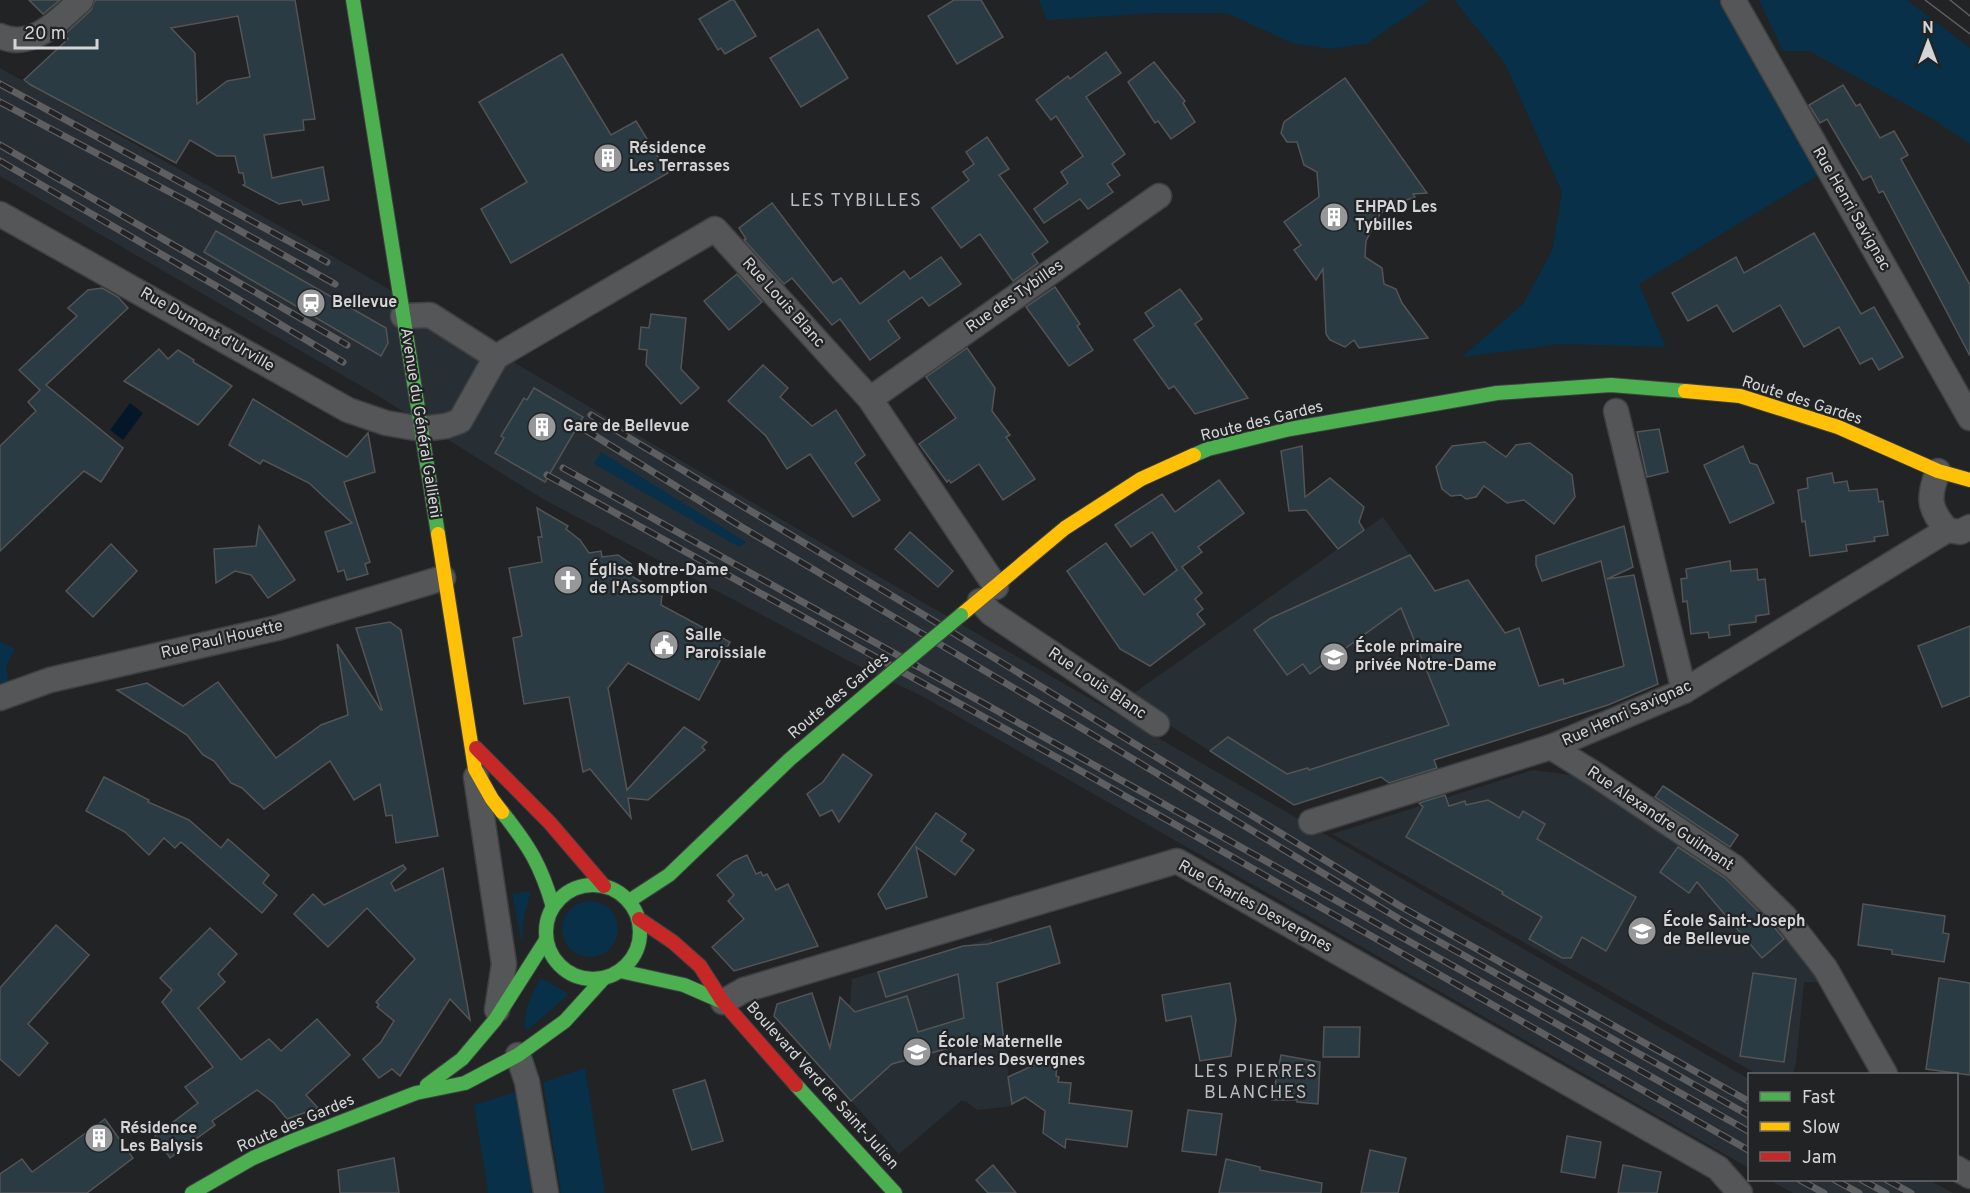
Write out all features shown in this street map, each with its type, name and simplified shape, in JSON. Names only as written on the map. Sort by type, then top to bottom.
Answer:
[{"type":"main road","name":"Avenue du Général Gallieni","points":[[353,0],[475,769],[492,799],[527,843],[544,876],[553,907]]},
{"type":"main road","name":"Route des Gardes","points":[[629,901],[669,875],[790,759],[1065,528],[1141,479],[1208,449],[1290,429],[1497,393],[1611,385],[1740,396],[1838,427],[1938,471],[1970,480]]},
{"type":"main road","points":[[469,740],[550,823],[604,886]]},
{"type":"main road","points":[[520,1005],[546,940],[547,923],[553,907],[567,892],[585,885],[604,886],[618,892],[629,901],[639,919],[640,938],[634,957],[620,971],[604,978],[584,979],[567,971],[553,958],[546,940]]},
{"type":"main road","name":"Boulevard Verd de Saint-Julien","points":[[639,919],[673,942],[700,966],[723,1002],[896,1193]]},
{"type":"main road","name":"Route des Gardes","points":[[416,1094],[462,1059],[495,1020],[546,940]]},
{"type":"main road","name":"Boulevard Verd de Saint-Julien","points":[[620,971],[684,985],[723,1002]]},
{"type":"main road","name":"Route des Gardes","points":[[192,1193],[253,1158],[292,1141],[416,1094],[465,1083],[517,1044],[565,1021],[604,978]]},
{"type":"street","points":[[2,37],[28,39],[49,29],[81,0]]},
{"type":"street","name":"Rue Henri Savignac","points":[[1733,0],[1970,418]]},
{"type":"street","name":"Rue des Tybilles","points":[[870,399],[1159,196]]},
{"type":"street","name":"Rue Dumont d'Urville","points":[[0,213],[348,410],[386,423],[421,429]]},
{"type":"street","name":"Rue Louis Blanc","points":[[496,357],[716,229],[870,399],[979,601],[1005,622],[1157,724]]},
{"type":"street","points":[[403,316],[430,315],[496,357],[460,421],[446,426],[421,429]]},
{"type":"street","points":[[1616,411],[1684,691]]},
{"type":"street","name":"Rue Henri Savignac","points":[[1938,471],[1930,492],[1935,516],[1958,528]]},
{"type":"street","name":"Rue Henri Savignac","points":[[1311,822],[1551,747],[1684,691],[1958,528]]},
{"type":"street","name":"Rue Paul Houette","points":[[0,698],[50,680],[277,628],[444,578]]},
{"type":"street","name":"Rue Alexandre Guilmant","points":[[1551,747],[1734,867],[1777,909],[1825,968],[1884,1073]]},
{"type":"street","name":"Avenue du Général Gallieni","points":[[475,769],[504,964],[495,1020]]},
{"type":"street","name":"Rue Charles Desvergnes","points":[[723,1002],[744,990],[1177,861],[1718,1168],[1740,1193]]},
{"type":"street","points":[[517,1044],[527,1082],[546,1193]]},
{"type":"shaded area","points":[[1039,0],[1430,0],[1368,43],[1331,49],[1292,43],[1227,13],[1155,13],[1047,20]]},
{"type":"shaded area","points":[[1454,0],[1718,0],[1819,175],[1639,284],[1666,347],[1559,344],[1462,357],[1523,304],[1552,251],[1562,192],[1505,63]]},
{"type":"shaded area","points":[[1759,0],[1907,0],[1970,48],[1970,144],[1931,118],[1809,51],[1783,51]]},
{"type":"shaded area","points":[[0,68],[315,246],[919,600],[1748,1078],[1748,1167],[922,696],[864,669],[543,499],[375,394],[0,176]]},
{"type":"shaded area","points":[[130,403],[143,413],[123,440],[110,430]]},
{"type":"shaded area","points":[[601,452],[746,542],[740,547],[730,542],[594,464]]},
{"type":"shaded area","name":"École primaire privée Notre-Dame","points":[[1383,517],[1532,729],[1294,805],[1174,728],[1130,696]]},
{"type":"shaded area","points":[[0,641],[15,649],[6,666],[8,682],[0,685]]},
{"type":"shaded area","name":"École Saint-Joseph de Bellevue","points":[[1533,770],[1577,776],[1603,789],[1751,894],[1809,967],[1818,982],[1804,982],[1793,1073],[1755,1073],[1332,834]]},
{"type":"shaded area","points":[[531,891],[524,916],[522,944],[512,894]]},
{"type":"shaded area","points":[[590,901],[601,903],[610,909],[616,918],[618,929],[616,940],[610,949],[601,955],[590,957],[579,955],[570,949],[564,940],[562,929],[564,918],[570,909],[579,903]]},
{"type":"shaded area","name":"École Maternelle Charles Desvergnes","points":[[992,938],[1012,1106],[977,1110],[967,1102],[961,1101],[899,1154],[824,1071],[840,997],[850,1006],[852,979]]},
{"type":"shaded area","points":[[541,978],[567,993],[567,996],[526,1031],[526,1010]]},
{"type":"shaded area","points":[[585,1068],[605,1193],[561,1193],[543,1082]]},
{"type":"shaded area","points":[[515,1092],[532,1193],[488,1193],[474,1105]]},
{"type":"shaded area","points":[[1771,1181],[1931,1181],[1953,1193],[1793,1193]]},
{"type":"building","points":[[29,0],[60,0],[43,14]]},
{"type":"building","points":[[95,0],[295,0],[315,119],[303,120],[304,130],[264,135],[272,178],[323,167],[329,200],[303,205],[301,200],[279,204],[243,185],[245,184],[243,173],[239,173],[235,156],[217,156],[190,140],[176,163],[24,80],[68,39],[64,35],[91,10]],"holes":[[[238,16],[250,77],[227,81],[197,104],[195,53],[171,28]]]},
{"type":"building","points":[[734,0],[756,36],[725,54],[721,48],[718,50],[699,19]]},
{"type":"building","points":[[954,0],[981,0],[1003,37],[957,64],[928,16]]},
{"type":"building","points":[[818,29],[848,78],[801,107],[770,58]]},
{"type":"building","points":[[1106,52],[1121,73],[1086,97],[1125,154],[1112,164],[1120,175],[1107,184],[1113,192],[1088,209],[1080,199],[1044,223],[1034,209],[1068,183],[1061,172],[1083,156],[1056,116],[1051,120],[1036,100],[1068,76],[1070,79]]},
{"type":"building","name":"Résidence Les Terrasses","points":[[562,54],[611,135],[636,121],[668,173],[511,263],[481,209],[527,182],[479,102]]},
{"type":"building","points":[[1154,62],[1185,101],[1183,103],[1195,122],[1171,139],[1158,121],[1155,123],[1128,82]]},
{"type":"building","name":"EHPAD Les Tybilles","points":[[1345,78],[1427,193],[1413,194],[1415,197],[1390,206],[1380,214],[1366,241],[1365,257],[1382,268],[1384,284],[1396,289],[1402,303],[1428,338],[1359,348],[1354,340],[1345,347],[1330,340],[1326,334],[1323,269],[1316,280],[1294,250],[1301,245],[1284,222],[1319,197],[1317,172],[1304,165],[1297,142],[1287,142],[1281,133],[1284,122]]},
{"type":"building","points":[[1843,85],[1856,106],[1860,104],[1880,138],[1894,131],[1908,155],[1901,159],[1970,285],[1970,356],[1883,191],[1879,193],[1871,176],[1863,180],[1827,119],[1820,123],[1809,105]]},
{"type":"building","points":[[987,137],[1009,169],[999,175],[1048,242],[1032,254],[1038,263],[1013,281],[980,234],[961,248],[932,208],[969,180],[963,172],[974,164],[966,152]]},
{"type":"building","points":[[772,203],[833,283],[841,278],[860,304],[904,271],[910,279],[941,257],[961,284],[929,306],[922,297],[888,321],[900,338],[870,360],[840,319],[832,325],[792,278],[784,284],[744,240],[746,239],[739,228]]},
{"type":"building","points":[[216,231],[386,328],[388,343],[381,356],[204,252]]},
{"type":"building","points":[[1814,233],[1861,314],[1874,307],[1903,357],[1879,370],[1872,358],[1860,364],[1839,327],[1804,347],[1780,305],[1733,332],[1717,305],[1688,321],[1672,293],[1736,257],[1744,273]]},
{"type":"building","points":[[737,274],[762,302],[729,330],[704,301]]},
{"type":"building","points":[[1055,287],[1080,324],[1077,326],[1093,350],[1069,366],[1026,307]]},
{"type":"building","points":[[102,288],[118,297],[128,308],[46,385],[123,448],[101,482],[84,471],[0,551],[0,446],[36,411],[28,402],[40,390],[19,370],[77,316],[68,308],[88,290]]},
{"type":"building","points":[[1180,289],[1202,319],[1195,324],[1248,398],[1195,414],[1174,386],[1169,389],[1134,340],[1154,326],[1145,313]]},
{"type":"building","points":[[651,314],[686,318],[681,369],[699,388],[681,404],[646,365],[647,350],[639,349],[641,327],[649,328]]},
{"type":"building","points":[[967,348],[995,388],[992,411],[1010,435],[1006,437],[1035,479],[1003,500],[979,464],[951,483],[949,480],[947,482],[919,444],[956,418],[926,377]]},
{"type":"building","points":[[159,349],[168,359],[178,350],[232,386],[198,425],[124,381]]},
{"type":"building","points":[[763,365],[788,388],[780,397],[812,426],[836,410],[865,455],[855,463],[880,500],[853,517],[810,454],[787,469],[766,436],[728,401]]},
{"type":"building","name":"Gare de Bellevue","points":[[534,388],[583,417],[545,482],[495,453],[504,438],[501,436],[524,398],[527,400]]},
{"type":"building","points":[[253,399],[347,457],[368,433],[375,472],[344,482],[370,562],[365,564],[368,574],[347,580],[344,570],[338,572],[325,532],[352,523],[309,483],[263,460],[260,464],[229,445]]},
{"type":"building","points":[[1659,429],[1668,472],[1647,477],[1637,432]]},
{"type":"building","points":[[1485,442],[1506,457],[1516,445],[1530,443],[1572,475],[1575,497],[1554,524],[1524,500],[1507,503],[1484,486],[1476,497],[1466,499],[1461,495],[1451,496],[1442,489],[1436,467],[1452,446]]},
{"type":"building","points":[[1302,446],[1305,497],[1330,478],[1364,507],[1359,522],[1364,530],[1338,549],[1306,510],[1289,511],[1281,451]]},
{"type":"building","points":[[1743,446],[1750,463],[1757,465],[1774,503],[1730,523],[1704,465]]},
{"type":"building","points":[[1832,473],[1834,483],[1847,481],[1849,491],[1877,489],[1879,502],[1883,501],[1888,535],[1874,537],[1875,541],[1846,545],[1847,551],[1810,556],[1798,490],[1808,488],[1807,478]]},
{"type":"building","points":[[1219,480],[1244,513],[1198,547],[1202,552],[1182,567],[1202,593],[1195,599],[1203,609],[1197,614],[1205,624],[1150,666],[1120,649],[1067,571],[1106,543],[1144,595],[1177,570],[1152,532],[1131,547],[1115,525],[1162,494],[1175,512]]},
{"type":"building","points":[[537,508],[568,526],[566,529],[580,540],[589,553],[601,551],[602,557],[618,555],[631,564],[633,577],[662,594],[661,605],[730,642],[699,700],[628,663],[608,688],[627,790],[684,727],[707,742],[702,747],[705,750],[648,800],[628,798],[631,818],[590,769],[583,772],[569,697],[524,704],[513,638],[522,636],[509,568],[542,562],[538,537],[542,537]]},
{"type":"building","points":[[259,526],[295,580],[268,598],[251,575],[235,571],[216,583],[214,549],[256,546]]},
{"type":"building","points":[[1624,526],[1633,567],[1607,579],[1634,575],[1658,684],[1608,705],[1434,760],[1437,768],[1389,783],[1381,777],[1294,805],[1210,751],[1228,737],[1287,774],[1308,768],[1309,770],[1449,725],[1401,608],[1310,674],[1303,664],[1287,675],[1254,630],[1271,618],[1410,555],[1435,591],[1468,580],[1505,633],[1519,628],[1539,686],[1563,679],[1564,684],[1624,666],[1601,561],[1542,581],[1536,565],[1536,556]]},
{"type":"building","points":[[910,532],[953,571],[938,587],[895,549]]},
{"type":"building","points":[[111,544],[137,571],[93,617],[66,591]]},
{"type":"building","points":[[1730,561],[1731,571],[1757,569],[1758,580],[1765,579],[1769,614],[1756,616],[1756,622],[1729,625],[1730,635],[1709,638],[1708,632],[1691,634],[1687,601],[1683,602],[1681,579],[1687,578],[1686,569]]},
{"type":"building","points":[[390,622],[401,630],[438,836],[396,843],[392,815],[386,816],[380,784],[354,800],[330,761],[264,809],[242,788],[231,783],[214,761],[203,755],[187,735],[117,690],[147,683],[183,706],[218,682],[276,758],[321,725],[348,715],[337,644],[382,710],[356,628]]},
{"type":"building","points":[[1970,626],[1970,696],[1942,707],[1918,646]]},
{"type":"building","points":[[843,754],[872,775],[839,822],[832,810],[820,816],[807,794],[823,782]]},
{"type":"building","points":[[104,777],[149,800],[148,802],[189,820],[221,848],[228,839],[269,875],[263,883],[277,895],[262,913],[181,842],[175,848],[164,838],[149,855],[125,832],[86,811]]},
{"type":"building","points":[[1663,786],[1738,835],[1730,847],[1655,797]]},
{"type":"building","points":[[1445,795],[1449,806],[1465,801],[1466,805],[1488,800],[1519,818],[1523,811],[1545,824],[1537,839],[1636,897],[1606,951],[1582,937],[1571,958],[1562,958],[1529,939],[1542,917],[1406,837],[1423,807],[1419,803]]},
{"type":"building","points":[[936,813],[966,834],[961,841],[974,850],[955,875],[916,847],[927,897],[886,909],[878,894]]},
{"type":"building","points":[[1678,847],[1725,878],[1784,939],[1762,958],[1697,882],[1689,893],[1660,872]]},
{"type":"building","points":[[747,855],[756,874],[761,872],[763,876],[767,874],[776,890],[788,884],[818,946],[734,971],[712,947],[744,919],[728,901],[734,895],[717,875],[734,861]]},
{"type":"building","points":[[403,865],[406,869],[391,883],[395,891],[443,868],[470,1020],[450,999],[400,1076],[392,1069],[379,1078],[363,1059],[381,1042],[394,1021],[377,1007],[379,1005],[376,1002],[415,959],[367,908],[328,947],[294,914],[313,894],[324,905]]},
{"type":"building","points":[[1863,904],[1945,916],[1943,933],[1949,934],[1944,962],[1892,954],[1892,950],[1858,945]]},
{"type":"building","points":[[56,925],[89,955],[28,1024],[48,1043],[19,1076],[0,1059],[0,988]]},
{"type":"building","points":[[1050,926],[1060,963],[997,983],[1004,1041],[949,1048],[892,1064],[851,1101],[774,1016],[777,1004],[812,993],[830,1048],[840,997],[855,1012],[907,996],[918,1032],[964,1018],[958,974],[886,997],[878,972],[963,946],[988,944]]},
{"type":"building","points":[[210,928],[237,954],[218,974],[225,982],[198,1008],[241,1060],[269,1039],[281,1051],[317,1019],[350,1055],[306,1095],[318,1108],[287,1119],[274,1103],[257,1090],[212,1121],[215,1125],[170,1158],[155,1136],[198,1103],[185,1087],[213,1067],[162,1002],[172,990],[160,978]]},
{"type":"building","points":[[1753,973],[1796,979],[1784,1062],[1740,1056]]},
{"type":"building","points":[[1939,978],[1970,983],[1970,1075],[1926,1069]]},
{"type":"building","points":[[1230,983],[1236,1020],[1231,1056],[1200,1061],[1191,1016],[1166,1021],[1162,995]]},
{"type":"building","points":[[1324,1027],[1360,1027],[1359,1057],[1323,1057]]},
{"type":"building","points":[[1058,1054],[1056,1076],[1059,1077],[1058,1082],[1071,1083],[1069,1103],[1132,1111],[1127,1147],[1066,1139],[1065,1148],[1043,1133],[1045,1111],[1025,1097],[1012,1104],[1008,1077]]},
{"type":"building","points":[[1281,1055],[1320,1062],[1318,1104],[1297,1102],[1297,1100],[1272,1100]]},
{"type":"building","points":[[705,1080],[723,1141],[692,1150],[673,1090]]},
{"type":"building","points":[[1188,1110],[1222,1114],[1216,1155],[1182,1151]]},
{"type":"building","name":"Résidence Les Balysis","points":[[105,1119],[133,1158],[87,1193],[0,1193],[0,1174],[22,1159],[32,1172]]},
{"type":"building","points":[[1567,1136],[1601,1142],[1595,1178],[1561,1172]]},
{"type":"building","points":[[1370,1150],[1406,1158],[1398,1193],[1361,1193]]},
{"type":"building","points":[[394,1158],[399,1193],[340,1193],[338,1170]]},
{"type":"building","points":[[1226,1159],[1260,1167],[1260,1170],[1322,1183],[1321,1193],[1219,1193]]},
{"type":"building","points":[[993,1165],[1016,1193],[988,1193],[976,1180]]},
{"type":"building","points":[[1623,1165],[1661,1172],[1657,1193],[1618,1193]]},
{"type":"tram line","points":[[1925,0],[1970,34]]},
{"type":"tram line","points":[[1950,0],[1970,16]]},
{"type":"railway","points":[[0,84],[327,262]]},
{"type":"railway","points":[[0,102],[196,206],[335,284]]},
{"type":"railway","points":[[0,145],[347,345]]},
{"type":"railway","points":[[0,161],[343,362]]},
{"type":"railway","points":[[591,415],[1400,906],[1748,1101]]},
{"type":"railway","points":[[584,429],[740,526],[1406,923],[1748,1115]]},
{"type":"railway","points":[[563,468],[1748,1131]]},
{"type":"railway","points":[[547,475],[1065,762],[1748,1150]]},
{"type":"railway","points":[[1802,1181],[1824,1193]]},
{"type":"railway","points":[[1837,1181],[1859,1193]]},
{"type":"railway","points":[[1864,1181],[1886,1193]]},
{"type":"railway","points":[[1889,1181],[1911,1193]]},
{"type":"traffic: fast","points":[[353,0],[438,534]]},
{"type":"traffic: fast","points":[[1194,455],[1208,449],[1290,429],[1497,393],[1611,385],[1685,391]]},
{"type":"traffic: fast","points":[[876,686],[961,615]]},
{"type":"traffic: fast","points":[[629,901],[669,875],[790,759],[876,686]]},
{"type":"traffic: fast","points":[[502,812],[533,856],[544,879],[553,907]]},
{"type":"traffic: fast","points":[[593,885],[611,889],[626,899],[636,914],[640,932],[636,950],[626,965],[611,975],[593,979],[575,975],[560,965],[550,950],[546,932],[550,914],[560,899],[575,889],[593,885]]},
{"type":"traffic: fast","points":[[427,1085],[462,1059],[495,1020],[546,940]]},
{"type":"traffic: fast","points":[[620,971],[684,985],[723,1002]]},
{"type":"traffic: fast","points":[[192,1193],[253,1158],[292,1141],[416,1093],[465,1083],[518,1055],[565,1021],[604,978]]},
{"type":"traffic: fast","points":[[796,1085],[895,1193]]},
{"type":"traffic: slow","points":[[1685,391],[1740,396],[1838,427],[1938,471],[1970,480]]},
{"type":"traffic: slow","points":[[961,615],[1065,528],[1141,479],[1194,455]]},
{"type":"traffic: slow","points":[[438,534],[475,769],[502,812]]},
{"type":"traffic: jam","points":[[476,748],[550,823],[604,886]]},
{"type":"traffic: jam","points":[[639,919],[673,942],[700,966],[723,1002],[796,1085]]},
{"type":"place","name":"Résidence Les Terrasses","points":[[608,158]]},
{"type":"place","name":"EHPAD Les Tybilles","points":[[1334,217]]},
{"type":"place","name":"Bellevue","points":[[311,303]]},
{"type":"place","name":"Gare de Bellevue","points":[[542,427]]},
{"type":"place","name":"Église Notre-Dame de l'Assomption","points":[[568,580]]},
{"type":"place","name":"Salle Paroissiale","points":[[664,645]]},
{"type":"place","name":"École primaire privée Notre-Dame","points":[[1334,657]]},
{"type":"place","name":"École Saint-Joseph de Bellevue","points":[[1642,931]]},
{"type":"place","name":"École Maternelle Charles Desvergnes","points":[[917,1052]]},
{"type":"place","name":"Résidence Les Balysis","points":[[99,1138]]},
{"type":"district","name":"LES TYBILLES","points":[[856,201]]},
{"type":"district","name":"LES PIERRES BLANCHES","points":[[1256,1082]]}]
